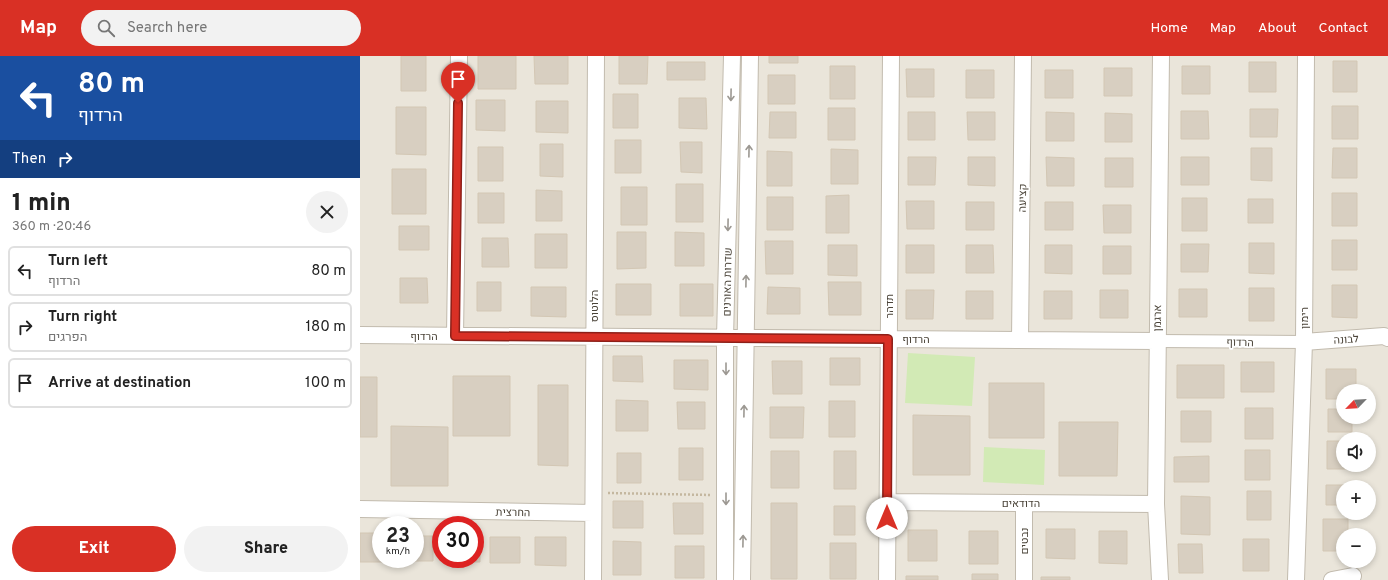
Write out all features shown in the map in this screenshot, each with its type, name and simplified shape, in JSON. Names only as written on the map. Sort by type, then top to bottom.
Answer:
[{"type":"street","points":[[455,336],[459,56]]},
{"type":"street","name":"הלוטוס","points":[[593,580],[596,56]]},
{"type":"street","name":"שדרות האורנים","points":[[725,580],[726,338],[732,56]]},
{"type":"street","name":"שדרות האורנים","points":[[742,580],[750,56]]},
{"type":"street","name":"תדהר","points":[[887,580],[891,56]]},
{"type":"street","name":"קציעה","points":[[1020,340],[1023,56]]},
{"type":"street","name":"ארגמן","points":[[1160,580],[1156,504],[1161,56]]},
{"type":"street","name":"רימון","points":[[1296,580],[1304,342],[1306,56]]},
{"type":"street","name":"הרדוף","points":[[360,335],[1304,342]]},
{"type":"street","name":"לבונה","points":[[1304,342],[1384,336],[1388,338]]},
{"type":"street","name":"הדודאים","points":[[887,502],[1156,504]]},
{"type":"street","name":"נבטים","points":[[1024,502],[1024,580]]},
{"type":"street","name":"החרצית","points":[[360,510],[593,513]]},
{"type":"street","points":[[1332,580],[1353,576]]},
{"type":"path","points":[[593,492],[726,495]]},
{"type":"shaded area","points":[[360,56],[1388,56],[1388,580],[360,580]]},
{"type":"green space","points":[[908,353],[975,357],[972,406],[905,403]]},
{"type":"green space","points":[[984,447],[1045,450],[1044,485],[983,482]]},
{"type":"building","points":[[401,56],[426,56],[426,91],[401,91]]},
{"type":"building","points":[[478,56],[516,56],[516,89],[478,89]]},
{"type":"building","points":[[534,56],[568,56],[568,84],[535,84]]},
{"type":"building","points":[[619,56],[648,56],[647,84],[619,84]]},
{"type":"building","points":[[769,56],[798,56],[798,63],[769,63]]},
{"type":"building","points":[[1333,61],[1357,61],[1357,92],[1333,92]]},
{"type":"building","points":[[667,62],[705,62],[705,80],[667,80]]},
{"type":"building","points":[[1249,62],[1276,62],[1276,92],[1249,92]]},
{"type":"building","points":[[830,66],[855,66],[855,99],[830,99]]},
{"type":"building","points":[[1182,66],[1210,66],[1210,94],[1182,94]]},
{"type":"building","points":[[1104,68],[1132,68],[1132,96],[1104,96]]},
{"type":"building","points":[[906,69],[934,69],[934,97],[907,97]]},
{"type":"building","points":[[966,70],[994,70],[994,98],[966,98]]},
{"type":"building","points":[[1045,70],[1073,70],[1073,98],[1045,98]]},
{"type":"building","points":[[768,75],[795,75],[795,104],[768,104]]},
{"type":"building","points":[[613,94],[638,94],[638,128],[613,128]]},
{"type":"building","points":[[679,98],[706,98],[707,129],[679,128]]},
{"type":"building","points":[[476,100],[505,100],[505,131],[476,130]]},
{"type":"building","points":[[536,101],[568,101],[568,133],[536,132]]},
{"type":"building","points":[[1332,106],[1358,106],[1358,139],[1332,139]]},
{"type":"building","points":[[396,107],[426,107],[426,155],[396,154]]},
{"type":"building","points":[[828,108],[855,108],[855,140],[828,140]]},
{"type":"building","points":[[1250,109],[1278,109],[1277,137],[1250,137]]},
{"type":"building","points":[[1181,111],[1208,111],[1209,139],[1181,139]]},
{"type":"building","points":[[770,112],[796,112],[796,138],[769,138]]},
{"type":"building","points":[[908,112],[935,112],[935,140],[908,140]]},
{"type":"building","points":[[967,112],[995,112],[995,140],[968,140]]},
{"type":"building","points":[[1046,112],[1074,113],[1074,141],[1046,141]]},
{"type":"building","points":[[1105,113],[1132,114],[1132,142],[1105,142]]},
{"type":"building","points":[[615,140],[641,140],[641,173],[615,173]]},
{"type":"building","points":[[680,142],[702,142],[702,173],[681,172]]},
{"type":"building","points":[[540,144],[563,144],[563,177],[540,176]]},
{"type":"building","points":[[478,147],[503,147],[503,181],[478,181]]},
{"type":"building","points":[[1251,148],[1272,148],[1272,181],[1251,180]]},
{"type":"building","points":[[1333,148],[1357,148],[1357,178],[1332,178]]},
{"type":"building","points":[[831,149],[858,150],[858,184],[831,184]]},
{"type":"building","points":[[767,151],[792,152],[792,186],[767,186]]},
{"type":"building","points":[[908,157],[936,157],[935,185],[908,185]]},
{"type":"building","points":[[968,157],[995,157],[995,186],[968,185]]},
{"type":"building","points":[[1046,157],[1074,158],[1074,186],[1047,186]]},
{"type":"building","points":[[1181,157],[1209,157],[1209,185],[1181,185]]},
{"type":"building","points":[[1105,158],[1133,158],[1133,187],[1105,187]]},
{"type":"building","points":[[392,169],[426,169],[426,214],[392,214]]},
{"type":"building","points":[[676,184],[703,184],[703,222],[676,222]]},
{"type":"building","points":[[621,187],[647,187],[647,225],[621,225]]},
{"type":"building","points":[[536,190],[562,191],[562,221],[536,221]]},
{"type":"building","points":[[478,193],[504,193],[504,223],[478,223]]},
{"type":"building","points":[[1332,193],[1357,193],[1357,226],[1332,226]]},
{"type":"building","points":[[849,195],[849,233],[826,233],[826,196]]},
{"type":"building","points":[[767,197],[793,197],[793,230],[767,230]]},
{"type":"building","points":[[1182,198],[1207,198],[1207,231],[1182,231]]},
{"type":"building","points":[[1248,199],[1273,199],[1273,223],[1248,223]]},
{"type":"building","points":[[906,201],[934,201],[934,229],[907,229]]},
{"type":"building","points":[[966,202],[994,202],[994,230],[966,230]]},
{"type":"building","points":[[1045,202],[1073,202],[1073,230],[1045,230]]},
{"type":"building","points":[[1103,205],[1131,205],[1131,233],[1104,233]]},
{"type":"building","points":[[399,226],[429,226],[429,250],[399,250]]},
{"type":"building","points":[[617,232],[646,232],[646,268],[617,269]]},
{"type":"building","points":[[675,232],[704,233],[704,266],[675,266]]},
{"type":"building","points":[[535,234],[567,234],[567,268],[535,268]]},
{"type":"building","points":[[482,238],[508,238],[509,267],[482,267]]},
{"type":"building","points":[[1332,240],[1357,240],[1357,270],[1332,270]]},
{"type":"building","points":[[765,241],[793,241],[793,274],[766,274]]},
{"type":"building","points":[[1249,243],[1274,243],[1274,274],[1249,273]]},
{"type":"building","points":[[1181,244],[1209,244],[1208,272],[1181,272]]},
{"type":"building","points":[[828,245],[857,245],[857,276],[828,275]]},
{"type":"building","points":[[906,245],[934,245],[934,273],[906,273]]},
{"type":"building","points":[[966,245],[993,245],[994,273],[966,273]]},
{"type":"building","points":[[1045,245],[1072,245],[1072,274],[1045,273]]},
{"type":"building","points":[[1103,246],[1131,246],[1131,274],[1103,274]]},
{"type":"building","points":[[400,278],[427,278],[428,303],[400,303]]},
{"type":"building","points":[[477,282],[501,282],[501,311],[477,311]]},
{"type":"building","points":[[828,282],[861,282],[861,315],[829,315]]},
{"type":"building","points":[[616,284],[651,284],[651,315],[616,315]]},
{"type":"building","points":[[680,284],[713,284],[713,316],[680,316]]},
{"type":"building","points":[[1332,285],[1357,285],[1357,318],[1332,317]]},
{"type":"building","points":[[531,287],[566,287],[566,317],[531,316]]},
{"type":"building","points":[[768,287],[800,288],[800,314],[767,314]]},
{"type":"building","points":[[1249,288],[1274,288],[1274,321],[1249,321]]},
{"type":"building","points":[[1179,289],[1207,289],[1207,317],[1179,317]]},
{"type":"building","points":[[906,290],[934,290],[933,319],[906,319]]},
{"type":"building","points":[[1100,290],[1128,290],[1128,318],[1100,318]]},
{"type":"building","points":[[966,291],[993,291],[993,319],[966,319]]},
{"type":"building","points":[[1044,291],[1072,291],[1072,319],[1044,319]]},
{"type":"building","points":[[613,356],[642,356],[643,382],[613,381]]},
{"type":"building","points":[[830,358],[860,358],[860,385],[830,385]]},
{"type":"building","points":[[674,360],[708,360],[708,390],[674,389]]},
{"type":"building","points":[[772,361],[802,361],[802,394],[773,394]]},
{"type":"building","points":[[1241,362],[1274,362],[1274,392],[1241,392]]},
{"type":"building","points":[[1177,365],[1224,365],[1224,398],[1177,398]]},
{"type":"building","points":[[1326,369],[1356,369],[1356,384],[1336,384],[1336,399],[1326,399]]},
{"type":"building","points":[[453,376],[510,376],[510,436],[453,436]]},
{"type":"building","points":[[360,377],[377,377],[377,437],[360,437]]},
{"type":"building","points":[[989,383],[1044,383],[1044,438],[989,438]]},
{"type":"building","points":[[538,385],[568,385],[568,466],[538,465]]},
{"type":"building","points":[[616,400],[648,401],[648,431],[616,431]]},
{"type":"building","points":[[829,401],[855,401],[855,437],[829,437]]},
{"type":"building","points":[[677,402],[705,402],[705,429],[678,429]]},
{"type":"building","points":[[770,407],[804,407],[803,438],[770,438]]},
{"type":"building","points":[[1245,408],[1273,408],[1273,439],[1245,439]]},
{"type":"building","points":[[1328,409],[1336,409],[1336,424],[1352,424],[1352,432],[1328,432]]},
{"type":"building","points":[[1181,411],[1211,411],[1211,442],[1181,442]]},
{"type":"building","points":[[913,415],[970,416],[970,475],[913,475]]},
{"type":"building","points":[[1059,422],[1118,422],[1117,476],[1059,476]]},
{"type":"building","points":[[391,426],[448,427],[448,486],[391,486]]},
{"type":"building","points":[[1327,441],[1336,441],[1336,469],[1327,469]]},
{"type":"building","points":[[679,448],[703,448],[703,480],[679,480]]},
{"type":"building","points":[[1245,450],[1270,450],[1270,480],[1245,480]]},
{"type":"building","points":[[771,451],[799,451],[799,488],[771,488]]},
{"type":"building","points":[[834,451],[856,451],[856,489],[834,489]]},
{"type":"building","points":[[617,453],[641,453],[641,483],[617,483]]},
{"type":"building","points":[[1209,456],[1209,482],[1174,482],[1174,457]]},
{"type":"building","points":[[1326,485],[1336,485],[1336,505],[1326,505]]},
{"type":"building","points":[[1247,491],[1271,491],[1271,520],[1247,520]]},
{"type":"building","points":[[1181,496],[1210,497],[1210,535],[1181,534]]},
{"type":"building","points":[[613,501],[643,501],[643,528],[613,528]]},
{"type":"building","points":[[673,503],[703,503],[703,534],[674,534]]},
{"type":"building","points":[[771,503],[797,503],[797,579],[771,579]]},
{"type":"building","points":[[834,506],[855,506],[855,535],[834,535]]},
{"type":"building","points":[[1323,519],[1348,520],[1348,528],[1336,528],[1336,551],[1323,551]]},
{"type":"building","points":[[1046,529],[1075,529],[1075,559],[1046,558]]},
{"type":"building","points":[[908,530],[937,530],[937,561],[908,561]]},
{"type":"building","points":[[969,531],[998,531],[998,564],[969,564]]},
{"type":"building","points":[[1099,531],[1127,531],[1127,564],[1099,563]]},
{"type":"building","points":[[360,533],[372,533],[372,562],[360,562]]},
{"type":"building","points":[[424,536],[432,536],[432,561],[424,561]]},
{"type":"building","points":[[490,537],[520,537],[520,563],[490,563]]},
{"type":"building","points":[[535,537],[566,537],[566,566],[535,565]]},
{"type":"building","points":[[1243,539],[1269,539],[1269,571],[1243,571]]},
{"type":"building","points":[[613,541],[641,542],[641,575],[613,575]]},
{"type":"building","points":[[830,543],[856,543],[856,579],[830,579]]},
{"type":"building","points":[[1178,544],[1202,544],[1203,573],[1179,573]]},
{"type":"building","points":[[675,546],[704,546],[704,578],[675,578]]},
{"type":"building","points":[[972,574],[998,574],[998,580],[972,580]]},
{"type":"building","points":[[906,576],[938,576],[938,580],[906,580]]},
{"type":"building","points":[[1041,577],[1070,577],[1070,580],[1041,580]]},
{"type":"route","points":[[458,103],[455,336],[888,339],[887,518]]}]
